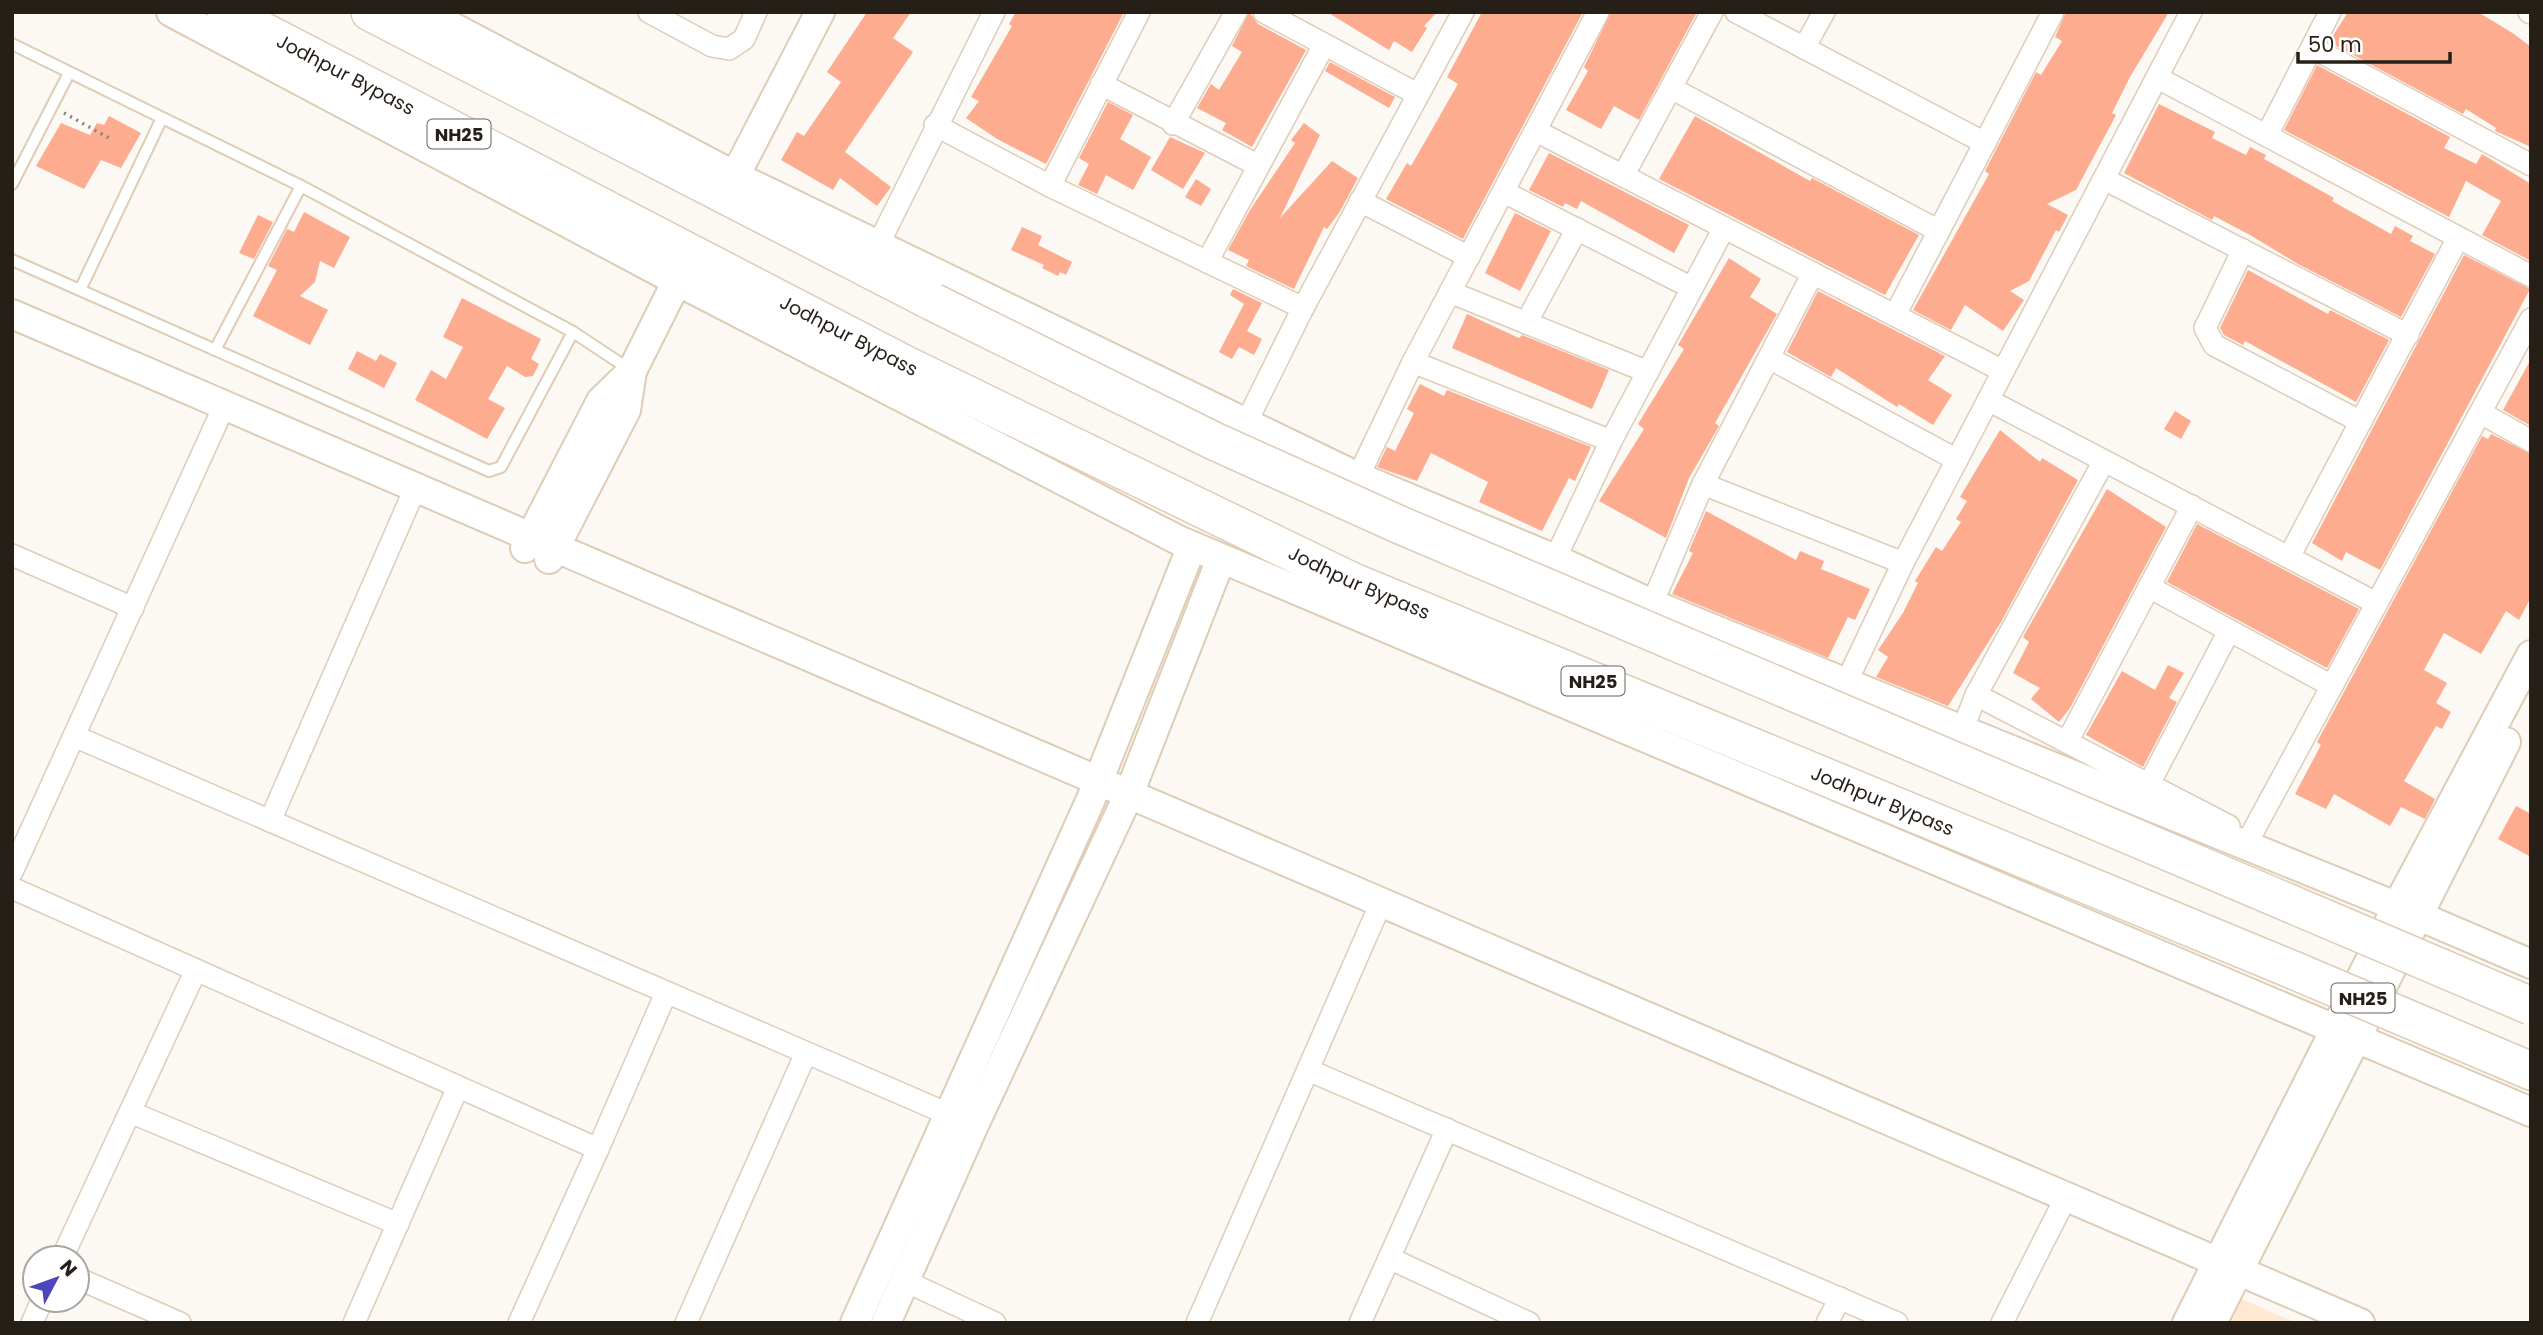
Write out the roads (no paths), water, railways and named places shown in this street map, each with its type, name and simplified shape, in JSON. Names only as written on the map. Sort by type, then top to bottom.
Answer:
[{"type":"highway","name":"Jodhpur Bypass","points":[[226,12],[906,365],[1351,581],[2353,994],[2531,1071]]},
{"type":"highway","points":[[370,12],[933,302],[1214,441],[1400,525],[2531,1006]]},
{"type":"street","points":[[171,12],[677,281],[1192,546],[2531,1112]]},
{"type":"street","points":[[424,12],[879,243],[1358,477],[1555,559],[1651,604],[1962,731],[2407,907]]},
{"type":"street","points":[[464,12],[738,171]]},
{"type":"street","points":[[649,12],[712,46],[729,49],[744,39],[757,12]]},
{"type":"street","points":[[738,171],[820,12]]},
{"type":"street","points":[[879,243],[935,125],[994,12]]},
{"type":"street","points":[[1050,186],[1139,12]]},
{"type":"street","points":[[1173,124],[1236,12]]},
{"type":"street","points":[[1264,12],[1417,94]]},
{"type":"street","points":[[1246,422],[1303,308],[1463,12]]},
{"type":"street","points":[[1358,477],[1413,362],[1598,12]]},
{"type":"street","points":[[1623,176],[1712,12]]},
{"type":"street","points":[[1736,12],[1985,143]]},
{"type":"street","points":[[1804,48],[1824,12]]},
{"type":"street","points":[[1895,315],[2053,12]]},
{"type":"street","points":[[1846,683],[1902,563],[2191,12]]},
{"type":"street","points":[[2267,135],[2330,12]]},
{"type":"street","points":[[1207,262],[1256,165],[1324,44]]},
{"type":"street","points":[[2313,48],[2531,165]]},
{"type":"street","points":[[2158,78],[2531,276]]},
{"type":"street","points":[[1101,84],[1173,124],[1256,165]]},
{"type":"street","points":[[1671,88],[1939,231]]},
{"type":"street","points":[[935,125],[1050,186],[1303,308]]},
{"type":"street","points":[[1536,131],[2003,371]]},
{"type":"street","points":[[2104,179],[2408,335]]},
{"type":"street","points":[[1504,192],[1692,288]]},
{"type":"street","points":[[1360,201],[1469,257]]},
{"type":"street","points":[[1555,559],[1611,441],[1724,228]]},
{"type":"street","points":[[1526,323],[1577,229]]},
{"type":"street","points":[[2289,557],[2458,238]]},
{"type":"street","points":[[2243,250],[2205,328],[2206,335],[2214,345],[2361,422]]},
{"type":"street","points":[[1651,604],[1703,484],[1813,273]]},
{"type":"street","points":[[540,547],[626,410],[632,371],[677,281]]},
{"type":"street","points":[[1450,292],[1647,372]]},
{"type":"street","points":[[12,314],[410,500],[540,547]]},
{"type":"street","points":[[2250,837],[2531,319]]},
{"type":"street","points":[[12,332],[222,412],[540,547],[1095,790],[2225,1272],[2323,1323]]},
{"type":"street","points":[[1769,358],[1957,460]]},
{"type":"street","points":[[1413,362],[1611,441]]},
{"type":"street","points":[[1988,400],[2376,603]]},
{"type":"street","points":[[12,872],[222,412]]},
{"type":"street","points":[[2481,413],[2531,441]]},
{"type":"street","points":[[1962,731],[1976,695],[2104,461]]},
{"type":"street","points":[[1703,484],[1902,563]]},
{"type":"street","points":[[270,821],[410,500]]},
{"type":"street","points":[[2067,742],[2192,506]]},
{"type":"street","points":[[886,1323],[905,1281],[962,1120],[1192,546]]},
{"type":"street","points":[[12,555],[133,608]]},
{"type":"street","points":[[855,1323],[1125,802],[1221,559]]},
{"type":"street","points":[[2149,587],[2332,687]]},
{"type":"street","points":[[2149,784],[2229,631]]},
{"type":"street","points":[[2187,1323],[2225,1272],[2346,1034],[2531,655]]},
{"type":"street","points":[[2407,907],[2531,693]]},
{"type":"street","points":[[1976,695],[2250,837],[2531,964]]},
{"type":"street","points":[[74,736],[962,1120]]},
{"type":"street","points":[[1125,802],[1164,823],[2060,1209],[2360,1323]]},
{"type":"street","points":[[12,888],[598,1149]]},
{"type":"street","points":[[1197,1323],[1376,915]]},
{"type":"street","points":[[69,1244],[196,970]]},
{"type":"street","points":[[519,1323],[666,993]]},
{"type":"street","points":[[686,1323],[806,1053]]},
{"type":"street","points":[[1308,1070],[1897,1323]]},
{"type":"street","points":[[354,1323],[458,1087]]},
{"type":"street","points":[[130,1112],[398,1224]]},
{"type":"street","points":[[1360,1323],[1447,1129]]},
{"type":"street","points":[[2002,1323],[2060,1209]]},
{"type":"street","points":[[1389,1258],[1529,1323]]},
{"type":"street","points":[[2211,1323],[2225,1272]]},
{"type":"street","points":[[905,1281],[995,1323]]},
{"type":"street","points":[[91,1284],[180,1323]]},
{"type":"street","points":[[1827,1323],[1840,1298]]},
{"type":"lane","points":[[12,44],[301,186],[573,331],[632,371]]},
{"type":"lane","points":[[12,184],[69,73]]},
{"type":"lane","points":[[80,290],[162,118]]},
{"type":"lane","points":[[215,350],[301,186]]},
{"type":"lane","points":[[12,260],[489,471],[501,467],[573,331]]}]
